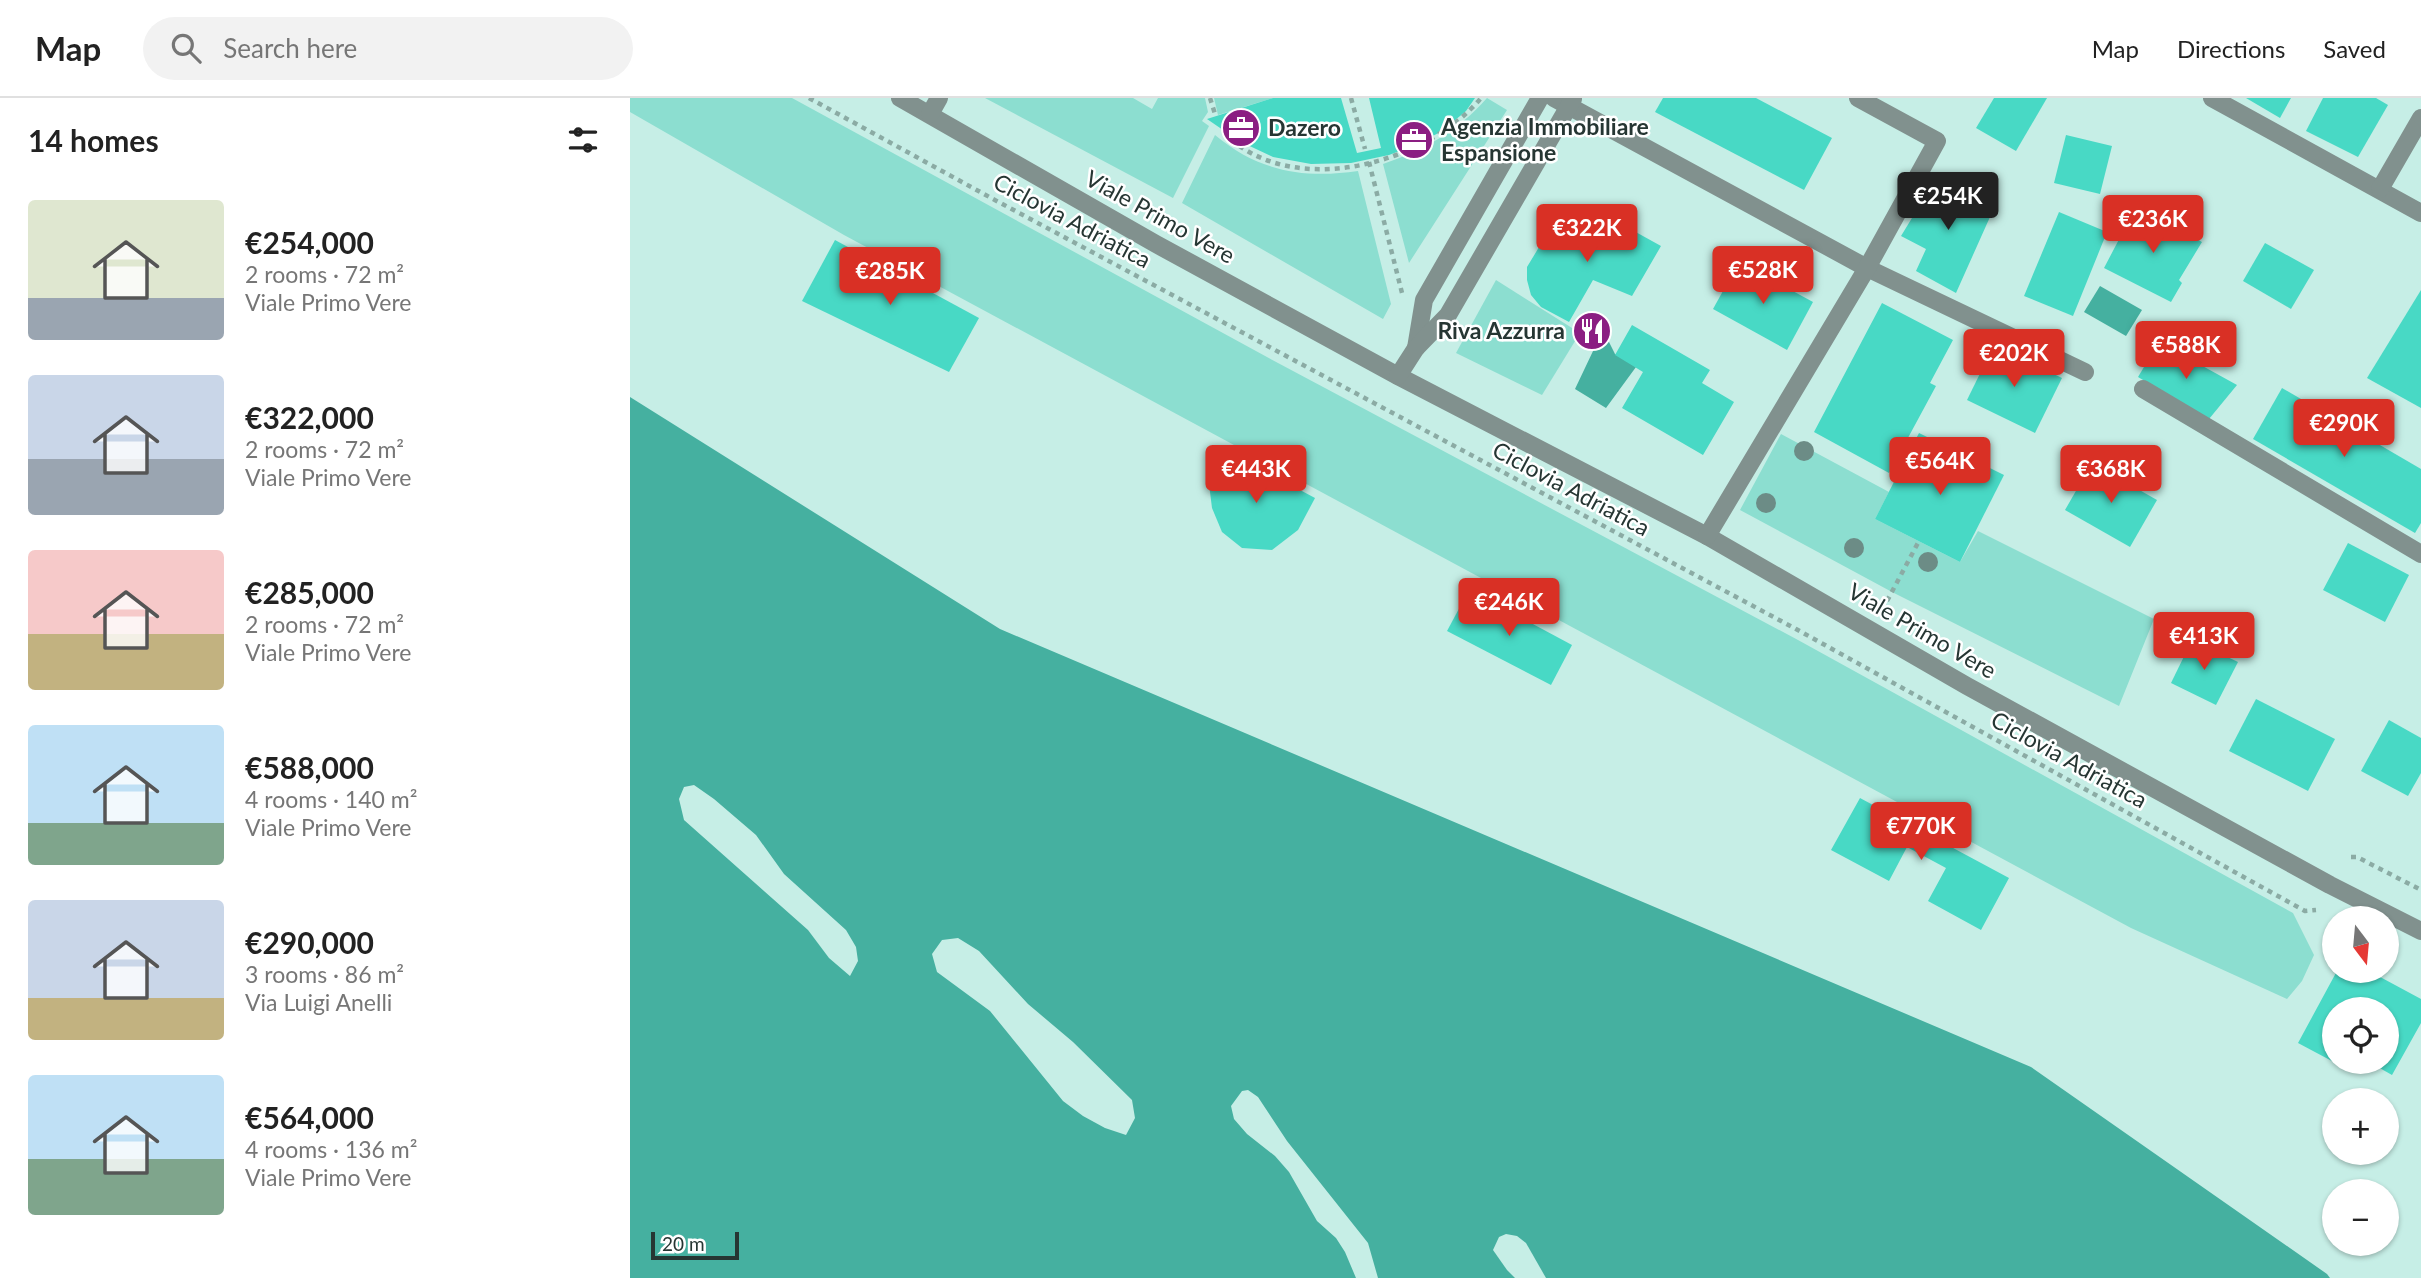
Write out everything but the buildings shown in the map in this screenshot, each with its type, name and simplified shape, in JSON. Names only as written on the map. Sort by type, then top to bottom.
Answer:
[{"type":"street","name":"Viale Primo Vere","points":[[900,98],[1156,244],[1398,376],[1707,536],[1967,686],[2330,886],[2421,931]]},
{"type":"street","points":[[930,114],[939,98]]},
{"type":"street","points":[[1416,348],[1424,300],[1540,98]]},
{"type":"street","points":[[1707,536],[1867,268],[1937,141],[1858,98]]},
{"type":"street","points":[[2212,98],[2421,213]]},
{"type":"street","points":[[1398,376],[1416,348],[1448,315],[1565,101],[1867,268],[2085,372]]},
{"type":"street","points":[[2380,189],[2421,117]]},
{"type":"street","points":[[2143,389],[2421,554]]},
{"type":"path","name":"Ciclovia Adriatica","points":[[809,98],[1784,623],[2305,911],[2316,910]]},
{"type":"path","points":[[1210,98],[1214,114]]},
{"type":"path","points":[[1351,98],[1365,149]]},
{"type":"path","points":[[1224,133],[1237,145],[1276,163],[1328,169],[1398,155],[1434,139],[1457,123],[1481,98]]},
{"type":"path","points":[[1369,162],[1405,304]]},
{"type":"path","points":[[1886,601],[1919,541]]},
{"type":"path","points":[[2351,857],[2421,890]]},
{"type":"shaded area","points":[[630,98],[792,98],[1278,363],[1798,640],[2293,913],[2314,955],[2302,981],[2287,999],[2131,928],[844,235],[630,112]]},
{"type":"shaded area","points":[[985,98],[1133,98],[1152,109],[1158,98],[1205,98],[1208,112],[1202,121],[1209,126],[1173,198]]},
{"type":"shaded area","points":[[1214,98],[1273,98],[1218,115]]},
{"type":"shaded area","points":[[1487,98],[1507,110],[1409,263],[1383,164],[1440,138]]},
{"type":"shaded area","points":[[1215,135],[1248,157],[1282,170],[1318,174],[1358,171],[1391,304],[1383,319],[1182,203]]},
{"type":"shaded area","points":[[1496,280],[1580,333],[1542,395],[1456,353]]},
{"type":"shaded area","points":[[2100,286],[2142,310],[2126,336],[2084,312]]},
{"type":"shaded area","points":[[1603,330],[1615,354],[1636,367],[1606,408],[1575,389]]},
{"type":"shaded area","points":[[630,397],[1000,629],[2031,1067],[2330,1278],[630,1278]]},
{"type":"shaded area","points":[[1781,434],[1889,492],[1875,519],[1960,562],[1978,531],[2154,619],[2119,706],[1892,592],[1740,510]]},
{"type":"pier","points":[[694,785],[756,835],[784,874],[846,930],[856,947],[858,961],[850,976],[829,958],[808,930],[684,820],[679,799],[684,787]]},
{"type":"pier","points":[[958,938],[979,951],[1028,1004],[1073,1042],[1132,1100],[1135,1118],[1126,1135],[1105,1128],[1063,1101],[990,1011],[937,972],[932,954],[942,940]]},
{"type":"pier","points":[[1248,1090],[1258,1097],[1287,1141],[1368,1243],[1378,1278],[1356,1278],[1345,1252],[1336,1238],[1317,1221],[1289,1172],[1234,1119],[1231,1106],[1242,1091]]},
{"type":"pier","points":[[1506,1234],[1517,1236],[1526,1243],[1546,1278],[1515,1278],[1507,1270],[1493,1250],[1499,1237]]},
{"type":"place","name":"Dazero","points":[[1241,128]]},
{"type":"place","name":"Agenzia Immobiliare Espansione","points":[[1414,140]]},
{"type":"place","name":"Riva Azzurra","points":[[1592,331]]}]
